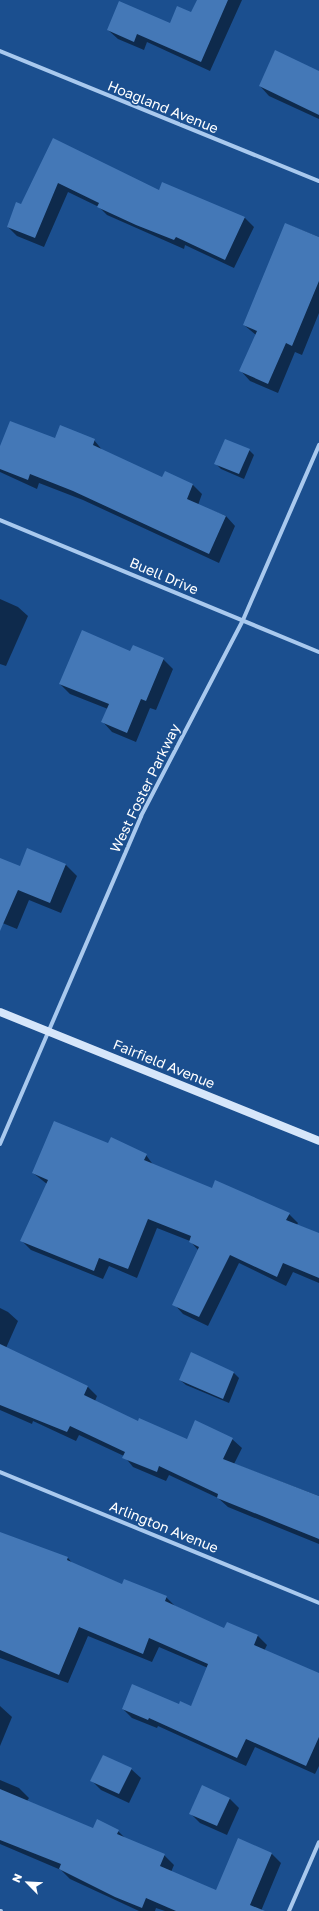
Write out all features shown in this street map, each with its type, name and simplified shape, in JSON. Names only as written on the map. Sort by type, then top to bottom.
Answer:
[{"type":"main road","name":"Fairfield Avenue","points":[[0,1012],[319,1141]]},
{"type":"street","name":"Hoagland Avenue","points":[[0,51],[319,181]]},
{"type":"street","name":"West Foster Parkway","points":[[0,1144],[141,816],[243,620],[319,445]]},
{"type":"street","name":"Buell Drive","points":[[0,520],[319,652]]},
{"type":"street","name":"Arlington Avenue","points":[[0,1472],[319,1603]]},
{"type":"street","points":[[289,1911],[319,1842]]},
{"type":"building","points":[[197,0],[228,0],[201,62],[137,34],[134,42],[107,30],[119,1],[170,23],[177,6],[191,12]]},
{"type":"building","points":[[275,50],[319,71],[319,115],[259,86]]},
{"type":"building","points":[[53,138],[159,190],[162,182],[245,217],[225,260],[176,237],[174,240],[136,225],[97,207],[99,203],[58,183],[35,238],[7,227],[16,202],[21,204]]},
{"type":"building","points":[[285,223],[319,237],[319,281],[292,346],[286,343],[268,384],[239,371],[257,331],[243,325]]},
{"type":"building","points":[[10,421],[55,438],[60,425],[95,439],[93,445],[162,477],[165,471],[193,484],[187,499],[226,516],[209,554],[73,491],[30,474],[28,480],[0,469],[0,446]]},
{"type":"building","points":[[225,439],[250,449],[239,474],[214,464]]},
{"type":"building","points":[[82,630],[130,651],[133,645],[164,658],[146,701],[141,699],[127,733],[101,722],[109,704],[59,684]]},
{"type":"building","points":[[27,848],[66,864],[50,903],[18,890],[0,931],[0,858],[20,866]]},
{"type":"building","points":[[54,1121],[108,1143],[111,1137],[147,1154],[144,1160],[212,1188],[215,1180],[290,1213],[286,1220],[319,1233],[319,1278],[283,1263],[277,1277],[230,1255],[199,1317],[172,1305],[199,1247],[189,1242],[191,1236],[148,1219],[128,1269],[99,1258],[94,1271],[20,1241],[48,1180],[32,1173]]},
{"type":"building","points":[[0,1344],[88,1386],[84,1395],[138,1421],[139,1418],[187,1439],[195,1420],[233,1438],[223,1459],[319,1496],[319,1539],[217,1498],[218,1494],[159,1466],[157,1472],[122,1458],[125,1452],[70,1426],[67,1432],[0,1405]]},
{"type":"building","points":[[191,1352],[234,1372],[223,1399],[179,1380]]},
{"type":"building","points":[[0,1532],[68,1557],[67,1560],[122,1584],[124,1579],[167,1596],[165,1601],[224,1628],[227,1622],[258,1635],[254,1645],[319,1673],[319,1737],[306,1766],[246,1739],[237,1758],[149,1718],[148,1720],[122,1709],[132,1684],[179,1704],[180,1701],[191,1706],[208,1664],[149,1638],[143,1654],[79,1627],[59,1675],[0,1650]]},
{"type":"building","points":[[103,1755],[132,1768],[119,1794],[90,1781]]},
{"type":"building","points":[[202,1785],[230,1798],[217,1826],[189,1814]]},
{"type":"building","points":[[0,1789],[93,1828],[97,1819],[119,1830],[117,1834],[165,1854],[160,1866],[216,1890],[238,1838],[272,1853],[250,1905],[265,1911],[176,1911],[146,1898],[142,1908],[115,1897],[59,1869],[61,1864],[0,1840]]}]
